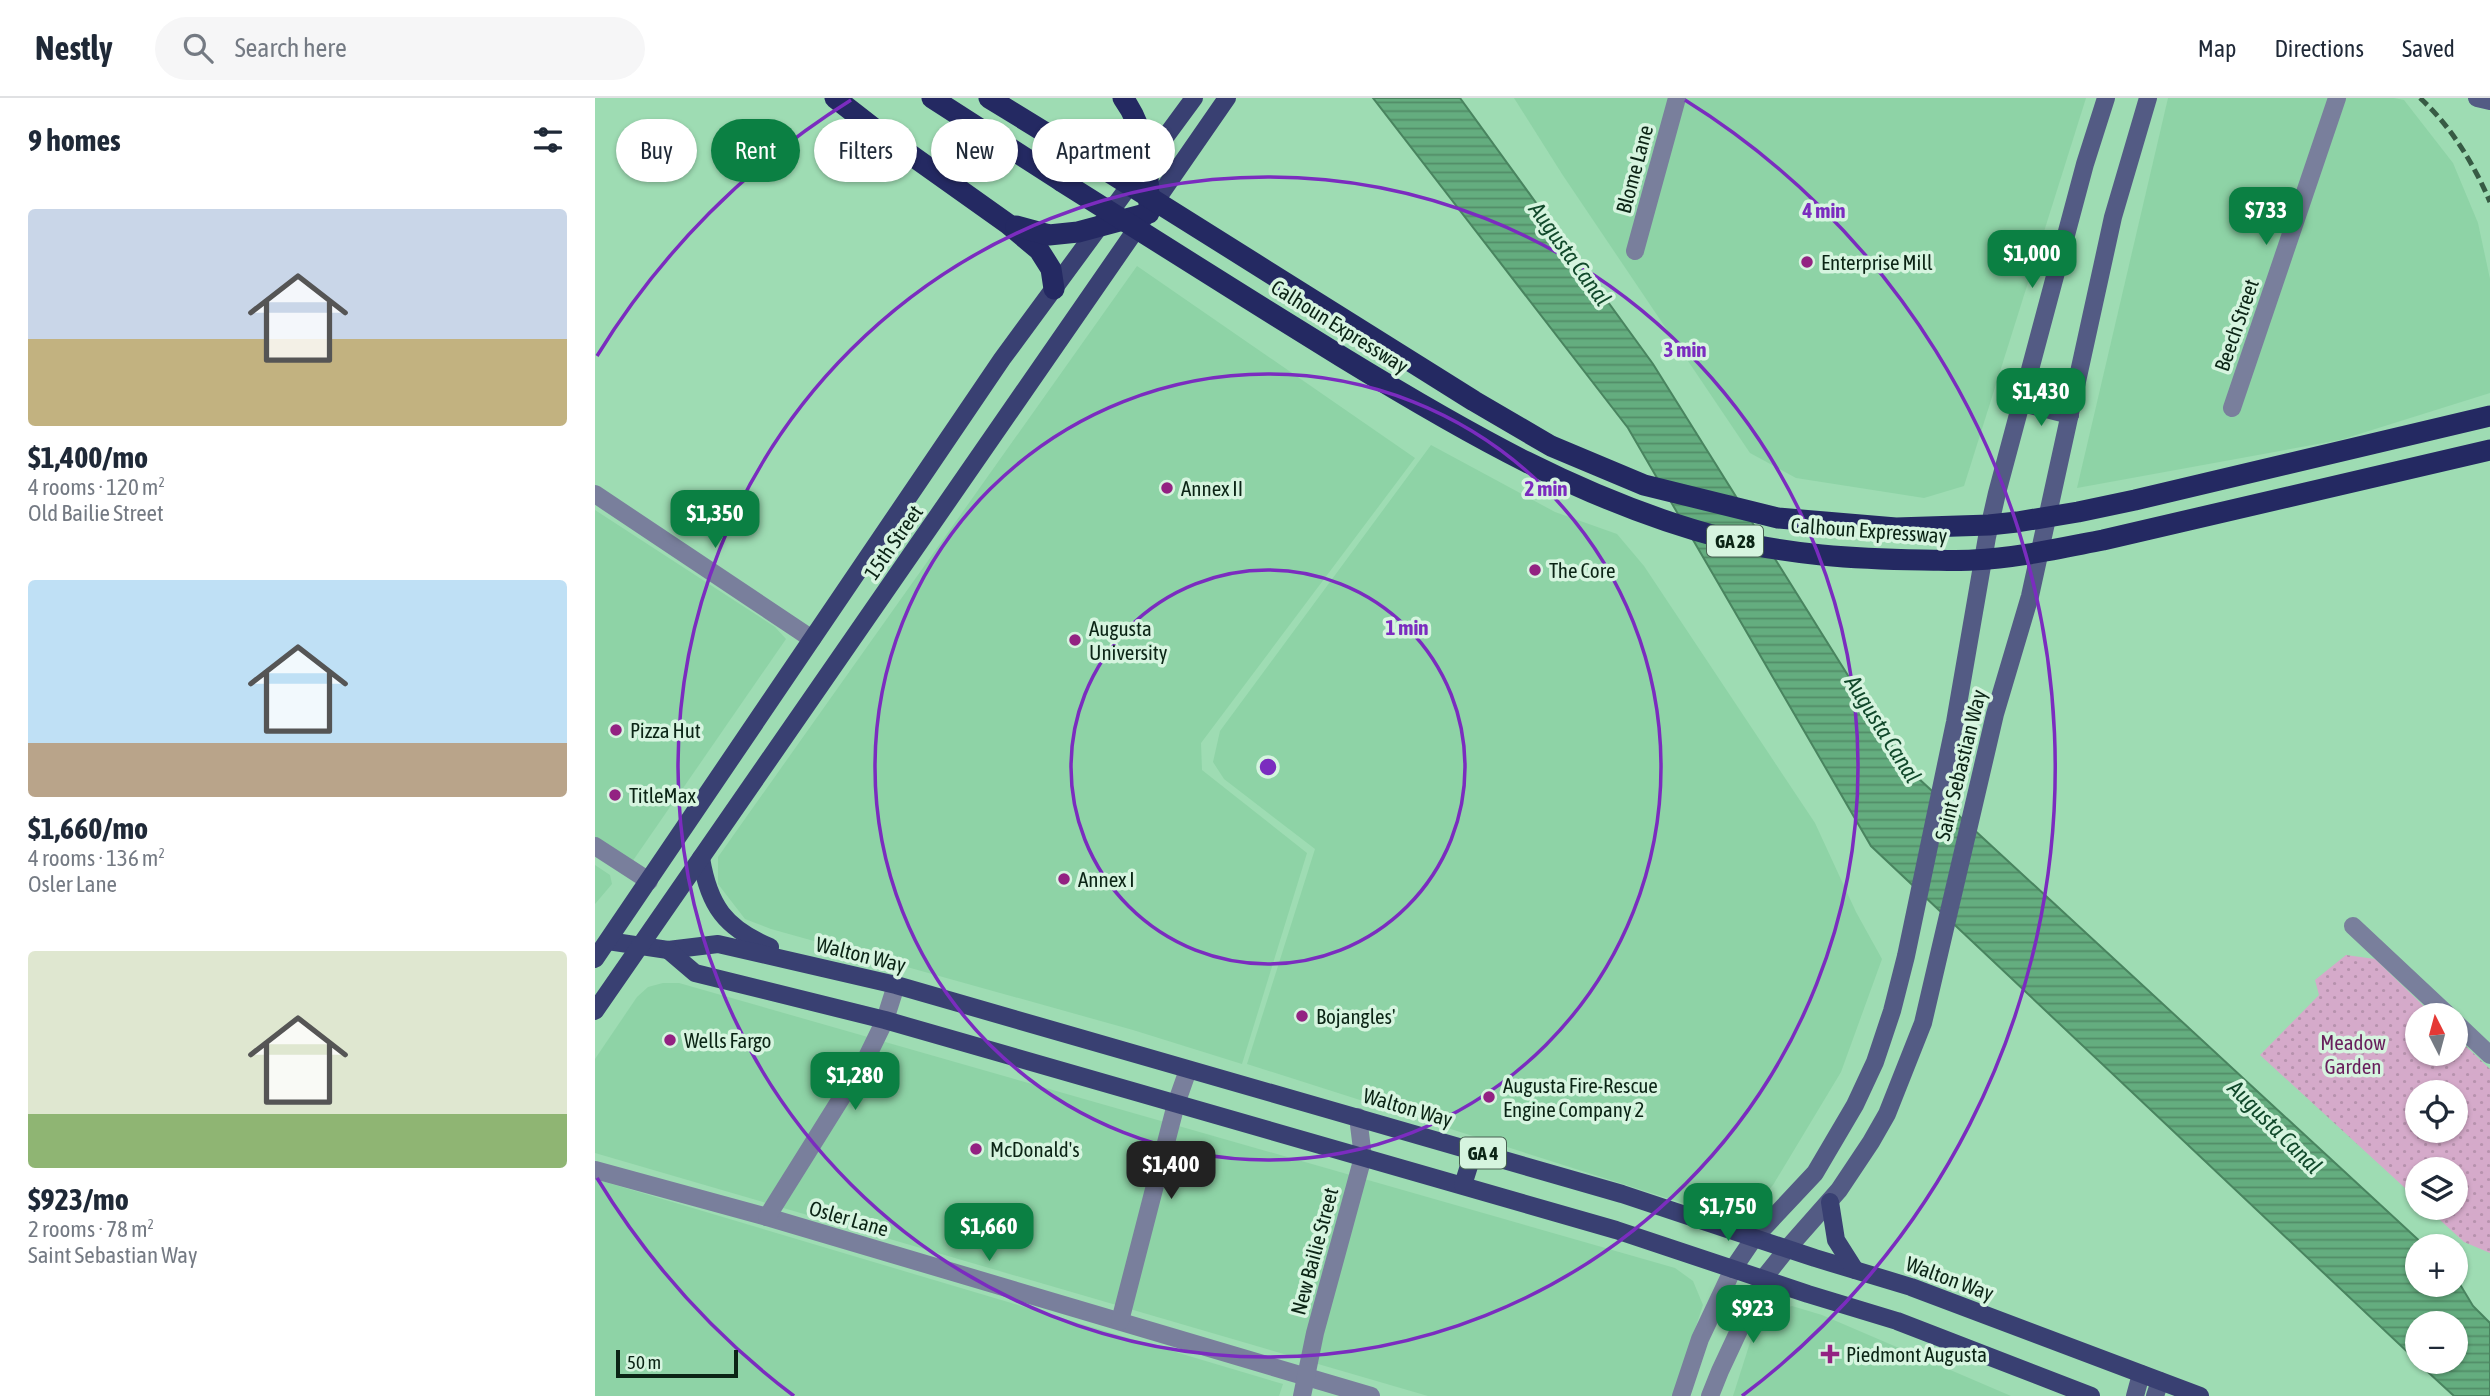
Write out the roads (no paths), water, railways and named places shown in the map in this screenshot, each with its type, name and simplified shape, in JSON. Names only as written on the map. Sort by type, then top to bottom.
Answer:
[{"type":"highway","points":[[835,98],[1008,224],[1039,250],[1051,269],[1054,289]]},
{"type":"highway","name":"Calhoun Expressway","points":[[932,98],[1445,420],[1543,472],[1643,514],[1725,538],[1778,549],[1849,558],[1973,561],[2046,551],[2115,537],[2490,450]]},
{"type":"highway","name":"Calhoun Expressway","points":[[989,98],[1473,401],[1551,446],[1644,485],[1778,519],[1896,528],[1959,527],[2017,522],[2112,505],[2490,416]]},
{"type":"highway","points":[[1123,98],[1136,119]]},
{"type":"highway","points":[[1008,224],[1049,235],[1078,232],[1149,213],[1147,182]]},
{"type":"main road","name":"15th Street","points":[[1175,124],[1194,98]]},
{"type":"main road","name":"15th Street","points":[[595,1011],[1227,98]]},
{"type":"main road","name":"Saint Sebastian Way","points":[[1733,1269],[1754,1238],[1815,1172],[1854,1105],[1875,1062],[1892,1011],[1955,722],[1997,493],[2085,164],[2106,98]]},
{"type":"main road","name":"Saint Sebastian Way","points":[[1763,1279],[1835,1196],[1887,1114],[1906,1072],[1923,1023],[1985,752],[2030,596],[2113,217],[2148,98]]},
{"type":"main road","points":[[2477,98],[2490,101]]},
{"type":"main road","name":"15th Street","points":[[595,959],[601,941],[649,881],[1002,359],[1133,182]]},
{"type":"main road","points":[[2022,402],[2070,415]]},
{"type":"main road","points":[[701,858],[705,884],[715,906],[745,937],[822,968]]},
{"type":"main road","name":"Walton Way","points":[[601,941],[669,950],[718,944],[896,985],[1188,1070],[1358,1116],[1622,1194],[1911,1287],[2141,1374],[2157,1388],[2200,1396]]},
{"type":"main road","name":"GA 4","points":[[669,950],[695,973],[885,1020],[1616,1230],[1897,1321],[2091,1396]]},
{"type":"main road","points":[[1463,1185],[1474,1150]]},
{"type":"main road","points":[[1835,1196],[1836,1240],[1855,1270]]},
{"type":"main road","points":[[2135,1396],[2141,1374]]},
{"type":"street","name":"Blome Lane","points":[[1635,251],[1677,98]]},
{"type":"street","name":"Beech Street","points":[[2232,408],[2337,98]]},
{"type":"street","points":[[595,494],[812,639]]},
{"type":"street","points":[[595,846],[649,881]]},
{"type":"street","points":[[2353,926],[2435,1003]]},
{"type":"street","points":[[767,1217],[866,1057],[885,1020],[896,985]]},
{"type":"street","points":[[2468,1034],[2490,1055]]},
{"type":"street","points":[[1120,1321],[1176,1104],[1188,1070]]},
{"type":"street","name":"New Bailie Street","points":[[1305,1387],[1315,1333],[1363,1157],[1358,1116]]},
{"type":"street","name":"Osler Lane","points":[[595,1170],[767,1217],[1120,1321],[1305,1387],[1371,1396]]},
{"type":"street","name":"Saint Sebastian Way","points":[[1681,1396],[1700,1339],[1733,1269]]},
{"type":"street","name":"Saint Sebastian Way","points":[[1710,1396],[1763,1279]]},
{"type":"water","name":"Augusta Canal","points":[[1373,98],[1460,98],[1653,364],[1904,765],[2412,1234],[2405,1234],[2405,1297],[2468,1297],[2490,1323],[2490,1396],[2454,1396],[2430,1374],[2468,1374],[2468,1311],[2405,1311],[2405,1350],[1871,846],[1628,428]]},
{"type":"railway","points":[[2420,98],[2460,146],[2490,202]]},
{"type":"place","name":"Enterprise Mill","points":[[1807,262]]},
{"type":"place","name":"Annex II","points":[[1167,488]]},
{"type":"place","name":"The Core","points":[[1535,570]]},
{"type":"place","name":"Augusta University","points":[[1075,640]]},
{"type":"place","name":"Pizza Hut","points":[[616,730]]},
{"type":"place","name":"TitleMax","points":[[615,795]]},
{"type":"place","name":"Annex I","points":[[1064,879]]},
{"type":"place","name":"Bojangles'","points":[[1302,1016]]},
{"type":"place","name":"Wells Fargo","points":[[670,1040]]},
{"type":"place","name":"Augusta Fire-Rescue Engine Company 2","points":[[1489,1097]]},
{"type":"place","name":"McDonald's","points":[[976,1149]]},
{"type":"place","name":"Piedmont Augusta","points":[[1830,1354]]},
{"type":"park label","name":"Meadow Garden","points":[[2353,1054]]}]
